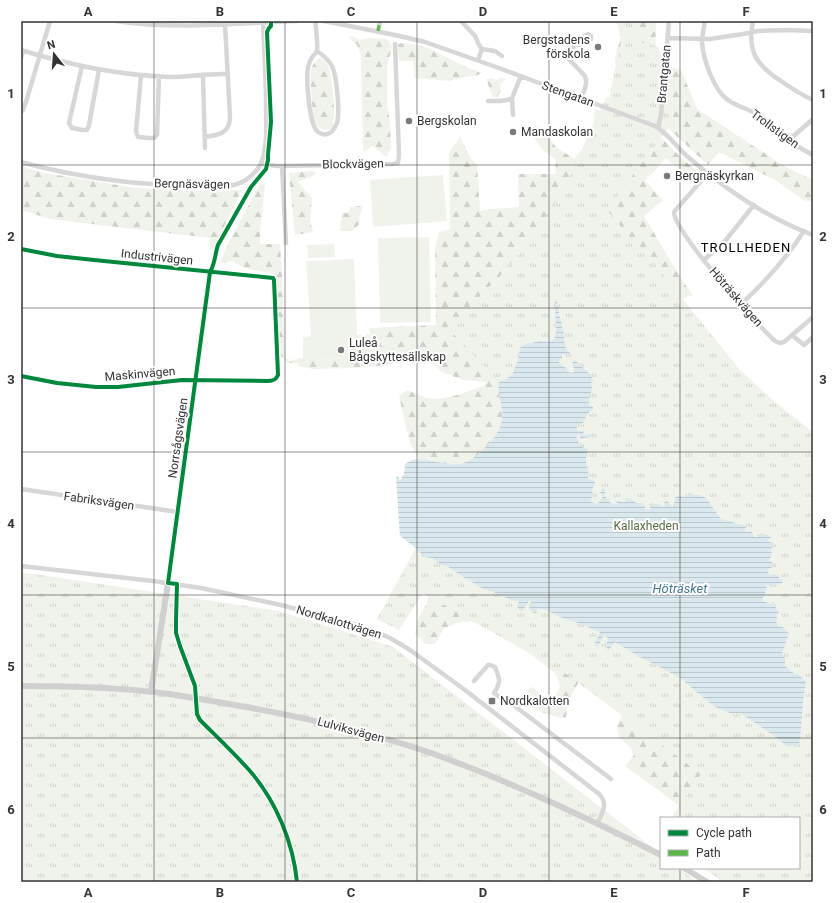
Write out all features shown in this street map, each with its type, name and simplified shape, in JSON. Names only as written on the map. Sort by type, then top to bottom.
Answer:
[{"type":"main road","name":"Norrsågsvägen","points":[[151,692],[178,512],[210,272]]},
{"type":"main road","name":"Lulviksvägen","points":[[21,686],[76,687],[151,692],[274,712],[378,737],[430,753],[482,772],[660,855]]},
{"type":"main road","points":[[686,869],[707,882]]},
{"type":"street","points":[[21,112],[26,102],[50,21]]},
{"type":"street","points":[[116,21],[170,26],[205,23],[226,24],[297,21]]},
{"type":"street","points":[[315,21],[317,51],[310,61],[308,70],[310,111],[315,129],[318,132],[325,134],[332,132],[337,123],[338,104],[336,83],[332,67],[327,59],[317,51]]},
{"type":"street","name":"Stengatan","points":[[324,21],[426,42],[581,98],[658,128],[708,174],[754,205],[804,232],[813,235]]},
{"type":"street","points":[[378,31],[380,21]]},
{"type":"street","name":"Brantgatan","points":[[658,128],[661,115],[669,21]]},
{"type":"street","name":"Trollstigen","points":[[705,21],[702,39],[706,62],[720,92],[724,97],[736,105],[759,115],[796,146],[813,155]]},
{"type":"street","points":[[753,21],[751,32],[752,45],[756,58],[763,68],[781,82],[813,100]]},
{"type":"street","name":"Bergnäsvägen","points":[[21,162],[71,174],[120,182],[216,186],[232,185],[242,182],[252,176],[257,170],[265,147],[267,124],[263,22]]},
{"type":"street","points":[[462,22],[475,36],[482,49],[495,51],[502,56]]},
{"type":"street","points":[[205,137],[218,135],[229,125],[230,116],[226,24]]},
{"type":"street","points":[[668,38],[719,38],[758,30],[813,31]]},
{"type":"street","name":"Blockvägen","points":[[261,162],[269,165],[282,166],[398,163],[395,44]]},
{"type":"street","points":[[576,45],[566,56],[585,76],[586,86],[581,98]]},
{"type":"street","points":[[478,60],[482,49]]},
{"type":"street","points":[[21,58],[22,50],[99,70],[141,75],[170,77],[228,74]]},
{"type":"street","points":[[82,66],[69,122],[72,128],[87,130],[99,70]]},
{"type":"street","points":[[141,75],[136,132],[138,137],[149,138],[154,138],[157,135],[159,76]]},
{"type":"street","points":[[203,76],[205,148]]},
{"type":"street","points":[[513,115],[512,98],[521,76]]},
{"type":"street","points":[[488,101],[512,98]]},
{"type":"street","points":[[789,140],[813,119]]},
{"type":"street","points":[[282,166],[286,243]]},
{"type":"street","name":"Höträskvägen","points":[[708,174],[675,211],[674,214],[676,220],[688,239],[713,272],[768,334],[780,343],[793,336]]},
{"type":"street","points":[[704,260],[725,241],[754,205]]},
{"type":"street","points":[[741,304],[780,265],[804,232]]},
{"type":"street","name":"Industrivägen","points":[[21,249],[57,256],[271,278],[274,280],[278,375],[277,378],[273,380],[262,381]]},
{"type":"street","points":[[813,317],[793,336],[804,345],[813,337]]},
{"type":"street","name":"Maskinvägen","points":[[21,376],[57,383],[96,387],[118,387],[182,380],[262,381]]},
{"type":"street","name":"Fabriksvägen","points":[[21,490],[178,512]]},
{"type":"street","name":"Nordkalottvägen","points":[[21,566],[168,583],[243,596],[317,614],[374,631],[390,638],[408,648],[471,695],[599,794],[603,800],[604,806],[597,824]]},
{"type":"street","points":[[474,681],[488,665],[495,667],[499,675],[500,683],[494,693],[518,708],[611,779]]},
{"type":"green space","points":[[612,21],[656,21],[655,58],[617,78],[615,58],[623,27]]},
{"type":"green space","name":"Kallaxheden","points":[[617,21],[634,21],[635,41],[659,47],[674,120],[607,210],[653,262],[740,370],[775,402],[813,432],[813,882],[723,882],[705,869],[800,869],[800,817],[672,817],[701,774],[568,675],[423,593],[399,630],[377,619],[414,551],[525,410],[448,328],[499,277],[526,246],[564,189],[606,97],[609,98],[621,42]]},
{"type":"green space","points":[[352,36],[360,40],[368,38],[387,39],[392,46],[387,67],[387,105],[390,122],[391,148],[386,157],[373,146],[363,152],[361,55],[357,45],[349,38]]},
{"type":"green space","points":[[397,43],[411,44],[428,48],[464,66],[482,73],[449,81],[415,78],[413,61],[399,61]]},
{"type":"green space","points":[[320,58],[329,68],[333,96],[333,123],[331,128],[326,130],[316,125],[312,107],[310,80],[311,71],[316,61]]},
{"type":"green space","points":[[668,66],[681,70],[697,109],[784,166],[813,180],[813,202],[803,200],[777,181],[719,152],[708,165],[670,130],[664,122]]},
{"type":"green space","points":[[491,78],[497,80],[501,78],[506,79],[500,85],[501,91],[497,97],[493,97],[486,79]]},
{"type":"green space","points":[[595,109],[651,131],[667,143],[681,158],[695,169],[699,175],[694,181],[666,158],[645,181],[663,200],[644,216],[682,280],[693,295],[674,302],[501,402],[503,420],[499,430],[490,443],[478,455],[465,462],[448,464],[418,459],[410,443],[399,396],[407,390],[426,398],[438,399],[458,395],[483,386],[487,382],[463,380],[442,372],[419,353],[390,365],[353,368],[313,369],[298,366],[298,363],[288,363],[281,356],[275,274],[248,269],[231,261],[219,264],[260,184],[265,184],[260,244],[280,244],[285,357],[290,361],[299,358],[380,359],[380,341],[375,334],[370,334],[369,328],[436,325],[435,248],[439,232],[450,229],[449,152],[460,137],[471,159],[477,165],[480,211],[519,207],[518,174],[555,174],[556,160],[542,149],[527,128],[541,126],[555,146],[574,159],[592,138]]},
{"type":"green space","points":[[21,166],[45,173],[135,188],[200,191],[242,190],[213,249],[210,249],[210,238],[50,219],[21,210]]},
{"type":"green space","points":[[315,171],[315,175],[298,182],[312,198],[310,221],[313,232],[295,235],[289,173]]},
{"type":"green space","points":[[443,175],[447,221],[373,227],[370,180]]},
{"type":"green space","points":[[363,206],[359,218],[360,223],[353,231],[340,231],[342,213],[348,213],[350,207]]},
{"type":"green space","points":[[429,237],[431,322],[380,323],[378,238]]},
{"type":"green space","points":[[334,244],[335,257],[308,258],[307,245]]},
{"type":"green space","points":[[354,259],[357,335],[375,334],[380,341],[381,359],[303,358],[303,337],[311,336],[306,261]]},
{"type":"green space","points":[[21,572],[279,611],[393,647],[660,853],[660,869],[680,869],[697,882],[21,882]]},
{"type":"green space","points":[[429,589],[805,793],[813,882],[723,882],[705,869],[800,869],[800,817],[681,807],[625,766],[634,755],[630,747],[619,737],[617,726],[623,713],[580,680],[567,705],[566,718],[556,717],[537,711],[530,704],[528,689],[533,687],[541,695],[551,700],[558,692],[560,686],[556,674],[511,638],[471,621],[457,623],[444,628],[435,644],[426,644],[415,634],[419,617],[427,603]]},
{"type":"water","name":"Höträsket","points":[[556,299],[564,335],[565,347],[572,354],[572,357],[569,354],[562,354],[562,358],[560,359],[559,363],[566,368],[568,372],[573,373],[574,368],[572,365],[573,361],[575,360],[593,380],[591,383],[592,389],[589,405],[593,407],[593,409],[587,415],[584,422],[577,425],[578,431],[584,431],[583,434],[585,435],[591,435],[590,437],[581,439],[578,433],[576,437],[579,445],[577,446],[587,448],[588,450],[586,465],[588,467],[588,479],[595,482],[591,502],[597,504],[603,497],[600,492],[602,492],[601,490],[603,488],[606,490],[604,496],[608,499],[610,498],[608,501],[611,501],[609,502],[616,505],[618,503],[616,501],[626,502],[626,498],[632,499],[636,503],[641,503],[645,506],[645,510],[651,509],[650,507],[659,504],[661,507],[664,506],[665,500],[672,506],[676,507],[677,506],[674,503],[676,496],[687,497],[691,493],[693,495],[699,495],[706,498],[721,519],[746,526],[745,531],[752,532],[754,537],[758,537],[762,534],[769,535],[771,538],[768,540],[773,544],[771,552],[772,556],[768,560],[771,561],[772,567],[767,571],[770,575],[775,574],[779,577],[779,580],[781,578],[783,582],[775,586],[767,585],[765,596],[762,598],[763,601],[771,604],[773,602],[776,605],[776,610],[779,612],[776,616],[778,626],[781,626],[789,633],[782,654],[785,658],[785,666],[795,674],[798,674],[806,682],[799,744],[788,747],[740,713],[730,713],[717,708],[679,677],[615,642],[608,651],[606,646],[608,638],[604,635],[598,647],[596,646],[595,643],[600,632],[543,609],[538,609],[536,613],[534,613],[529,608],[532,603],[529,601],[522,612],[517,607],[519,601],[511,600],[483,589],[447,566],[440,564],[432,558],[425,557],[400,536],[396,478],[398,476],[400,480],[402,479],[405,468],[404,465],[412,460],[418,459],[446,464],[466,462],[489,444],[498,431],[502,419],[502,408],[498,387],[499,382],[508,378],[513,373],[518,360],[520,348],[523,345],[540,341],[549,342],[554,339],[556,332]]},
{"type":"marked path","points":[[378,31],[380,21]]},
{"type":"cycle path","points":[[271,21],[271,26],[267,32],[271,122],[268,160],[266,169],[251,187],[218,245],[210,272],[168,583],[177,584],[176,633],[195,686],[197,714],[200,720],[250,771],[268,795],[282,823],[287,837],[292,852],[297,882]]},
{"type":"cycle path","points":[[21,249],[57,256],[273,278],[278,375],[275,379],[270,381],[182,380],[118,387],[96,387],[57,383],[21,376]]},
{"type":"place","name":"Bergstadens förskola","points":[[598,47]]},
{"type":"place","name":"Bergskolan","points":[[409,121]]},
{"type":"place","name":"Mandaskolan","points":[[513,132]]},
{"type":"place","name":"Bergnäskyrkan","points":[[667,176]]},
{"type":"place","name":"Luleå Bågskyttesällskap","points":[[341,350]]},
{"type":"place","name":"Nordkalotten","points":[[492,701]]},
{"type":"district","name":"TROLLHEDEN","points":[[746,247]]}]
